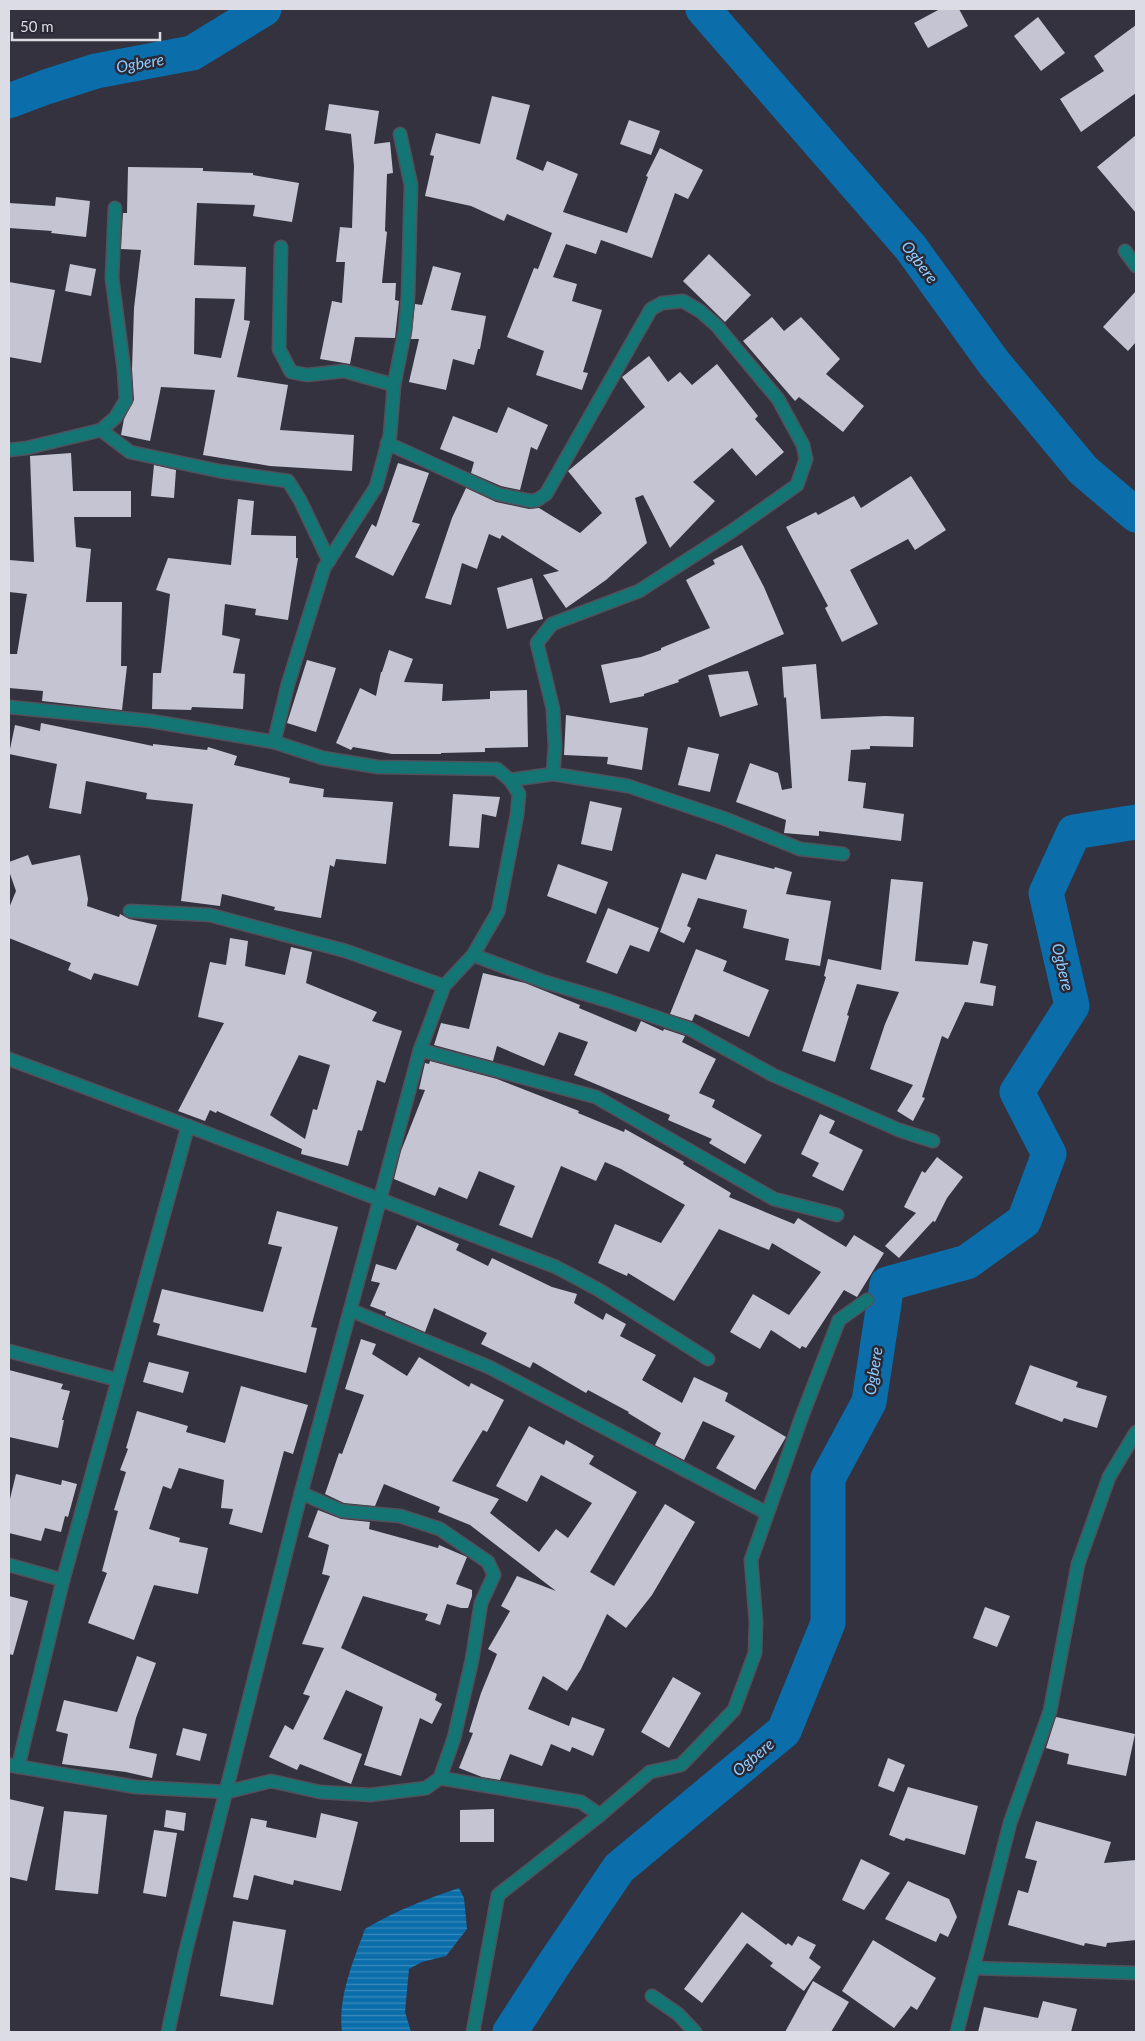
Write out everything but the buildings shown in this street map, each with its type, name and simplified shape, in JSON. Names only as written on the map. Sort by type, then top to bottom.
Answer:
[{"type":"street","points":[[274,742],[288,684],[324,568],[376,487],[388,443],[394,385],[408,296],[411,185],[400,134]]},
{"type":"street","points":[[9,450],[27,448],[101,430],[115,418],[126,400],[112,278],[115,208]]},
{"type":"street","points":[[281,248],[279,349],[291,372],[307,375],[344,371],[394,385]]},
{"type":"street","points":[[1125,251],[1136,266]]},
{"type":"street","points":[[388,443],[498,494],[532,501],[536,500],[546,494],[651,309],[662,302],[674,300],[683,301],[700,311],[717,326],[778,399],[803,446],[806,459],[797,485],[732,531],[638,592],[552,624],[537,643],[553,709],[555,747],[553,774]]},
{"type":"street","points":[[101,430],[130,452],[220,471],[288,481],[300,500],[329,561]]},
{"type":"street","points":[[9,707],[151,722],[274,742],[323,758],[378,767],[496,769],[510,780],[518,794],[517,815],[498,912],[474,955],[444,986],[420,1050],[301,1493],[185,1954],[168,2032]]},
{"type":"street","points":[[510,780],[553,774],[628,786],[723,818],[800,849],[843,854]]},
{"type":"street","points":[[130,911],[210,915],[346,951],[444,986]]},
{"type":"street","points":[[474,955],[545,982],[609,1001],[690,1029],[773,1074],[899,1130],[933,1141]]},
{"type":"street","points":[[420,1050],[596,1097],[774,1199],[837,1215]]},
{"type":"street","points":[[9,1059],[556,1267],[599,1290],[708,1359]]},
{"type":"street","points":[[188,1126],[13,1766],[136,1786],[227,1792],[271,1781],[320,1792],[370,1794],[426,1788],[440,1778],[454,1738],[472,1660],[481,1602],[494,1576],[488,1562],[440,1529],[400,1516],[342,1511],[301,1493]]},
{"type":"street","points":[[474,2032],[498,1896],[600,1815],[650,1772],[681,1765],[734,1710],[755,1653],[756,1622],[751,1560],[839,1320],[867,1300]]},
{"type":"street","points":[[350,1310],[489,1367],[767,1513]]},
{"type":"street","points":[[9,1350],[118,1380]]},
{"type":"street","points":[[957,2032],[1010,1823],[1050,1711],[1078,1564],[1109,1477],[1136,1432]]},
{"type":"street","points":[[9,1565],[63,1580]]},
{"type":"street","points":[[440,1778],[581,1802],[600,1815]]},
{"type":"street","points":[[973,1968],[1136,1973]]},
{"type":"street","points":[[652,1996],[678,2014],[695,2032]]},
{"type":"water","points":[[459,1888],[464,1898],[467,1929],[446,1956],[422,1962],[409,1969],[405,2012],[411,2032],[342,2032],[341,2019],[344,1992],[365,1929],[411,1906]]},
{"type":"waterway","name":"Ogbere","points":[[9,101],[96,71],[192,53],[264,9]]},
{"type":"waterway","name":"Ogbere","points":[[703,9],[911,248],[994,363],[1083,470],[1136,515]]},
{"type":"waterway","name":"Ogbere","points":[[510,2032],[619,1868],[784,1731],[828,1623],[828,1478],[869,1402],[887,1284],[967,1262],[1024,1221],[1049,1154],[1017,1092],[1072,1006],[1046,893],[1074,832],[1136,822]]}]
